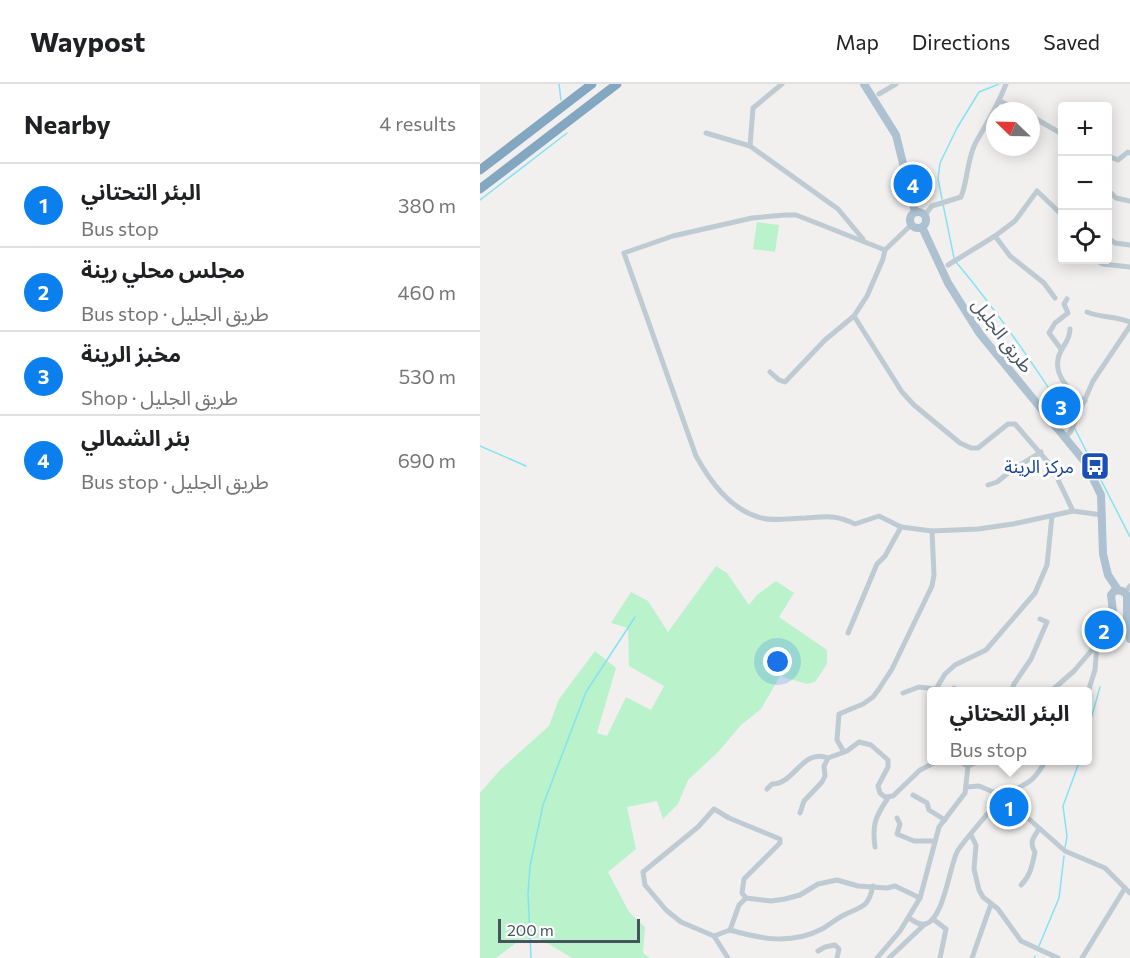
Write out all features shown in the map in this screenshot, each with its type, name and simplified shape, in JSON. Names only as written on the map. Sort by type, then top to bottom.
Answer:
[{"type":"highway","points":[[480,170],[592,84]]},
{"type":"highway","points":[[480,189],[617,84]]},
{"type":"main road","points":[[864,84],[896,135],[915,212]]},
{"type":"main road","points":[[915,212],[922,212],[925,215],[926,223],[922,227],[916,228],[911,225],[910,218],[915,212]]},
{"type":"main road","name":"طريق الجليل","points":[[922,227],[948,283],[980,334],[1085,462],[1101,495],[1100,557],[1105,578],[1121,590]]},
{"type":"main road","points":[[1121,590],[1110,600],[1130,639]]},
{"type":"main road","points":[[1120,622],[1121,590]]},
{"type":"street","points":[[750,146],[753,108],[782,84]]},
{"type":"street","points":[[879,94],[896,84]]},
{"type":"street","points":[[925,215],[932,206],[961,197],[975,144],[1000,101],[1006,84]]},
{"type":"street","points":[[1040,121],[1058,132]]},
{"type":"street","points":[[706,133],[750,146],[838,210],[863,240]]},
{"type":"street","points":[[1112,158],[1118,160],[1128,152],[1130,153]]},
{"type":"street","points":[[948,265],[1015,221],[1037,191],[1058,211]]},
{"type":"street","points":[[1112,194],[1116,198],[1130,201]]},
{"type":"street","points":[[885,250],[796,215],[785,215],[752,218],[673,236],[624,254],[696,456],[709,478],[726,498],[742,510],[758,517],[771,519],[839,516],[855,524],[879,516],[901,527],[932,531],[990,528],[1073,512],[1102,515]]},
{"type":"street","points":[[770,372],[779,380],[786,382],[825,340],[854,316],[867,296],[885,250],[911,225]]},
{"type":"street","points":[[995,236],[1010,256],[1044,283],[1055,298]]},
{"type":"street","points":[[1112,241],[1130,245]]},
{"type":"street","points":[[1103,264],[1130,267]]},
{"type":"street","points":[[1061,349],[1049,333],[1055,323],[1068,312],[1064,304],[1067,299]]},
{"type":"street","points":[[1065,438],[1071,431],[1093,381],[1130,324],[1121,318],[1095,316],[1087,312]]},
{"type":"street","points":[[854,316],[902,392],[914,405],[960,443],[971,448],[978,448],[1008,424],[1012,423],[1018,427],[1041,452],[1060,481],[1073,512]]},
{"type":"street","points":[[1070,329],[1070,336],[1061,349],[1058,360],[1062,381],[1070,392],[1085,401]]},
{"type":"street","points":[[988,485],[1041,452]]},
{"type":"street","points":[[937,687],[945,674],[955,665],[986,650],[1035,593],[1047,565],[1052,516]]},
{"type":"street","points":[[848,633],[877,564],[885,556],[901,527]]},
{"type":"street","points":[[844,752],[837,740],[839,714],[873,698],[892,669],[932,586],[934,574],[932,531]]},
{"type":"street","points":[[1013,687],[1031,659],[1047,622],[1040,619]]},
{"type":"street","points":[[1055,687],[1120,622]]},
{"type":"street","points":[[1090,687],[1095,670],[1097,644]]},
{"type":"street","points":[[903,693],[920,687],[927,688]]},
{"type":"street","points":[[767,789],[772,784],[785,781],[804,761],[823,756],[828,758],[844,752],[859,742],[871,745],[885,755],[889,764],[878,786],[880,793],[888,798]]},
{"type":"street","points":[[800,813],[804,801],[819,786],[825,776],[824,766],[828,758]]},
{"type":"street","points":[[875,848],[873,828],[879,811],[888,798],[920,770],[930,765]]},
{"type":"street","points":[[890,958],[933,919],[940,907],[957,853],[970,835],[1003,796],[1018,790],[1035,778],[1043,765]]},
{"type":"street","points":[[877,958],[900,931],[920,898],[934,841],[967,787],[968,766]]},
{"type":"street","points":[[967,787],[979,786],[1003,796],[1065,851],[1105,868],[1130,893]]},
{"type":"street","points":[[913,795],[927,803],[929,810],[945,820]]},
{"type":"street","points":[[728,958],[714,936],[681,922],[666,910],[645,885],[643,872],[698,826],[714,809],[729,818],[780,839],[780,843],[744,879],[742,893],[746,897],[771,901],[785,899],[800,896],[818,884],[837,880],[858,886],[887,888],[895,886],[920,898]]},
{"type":"street","points":[[897,818],[900,824],[897,834],[915,841],[934,841]]},
{"type":"street","points":[[1021,885],[1030,875],[1035,852],[1031,841],[1039,829]]},
{"type":"street","points":[[970,835],[976,845],[974,869],[979,890],[998,909],[1021,941],[1058,958]]},
{"type":"street","points":[[714,936],[730,930],[766,939],[795,938],[823,929],[841,916],[863,907],[870,899],[873,886]]},
{"type":"street","points":[[1082,958],[1125,888]]},
{"type":"street","points":[[730,930],[740,905],[746,897]]},
{"type":"street","points":[[972,958],[991,904]]},
{"type":"street","points":[[909,918],[919,924],[926,924]]},
{"type":"street","points":[[933,919],[946,929],[940,958]]},
{"type":"street","points":[[818,951],[835,945],[838,949],[837,958]]},
{"type":"green space","points":[[757,222],[779,225],[775,252],[753,249]]},
{"type":"green space","points":[[716,566],[727,573],[749,605],[757,595],[776,581],[794,593],[779,617],[827,650],[827,664],[815,682],[807,684],[780,676],[761,709],[741,725],[718,752],[688,780],[678,804],[663,819],[657,801],[627,807],[636,849],[608,872],[629,912],[645,927],[643,953],[650,958],[572,958],[539,938],[520,940],[496,958],[480,958],[480,793],[500,770],[549,726],[559,699],[595,651],[616,668],[597,733],[607,736],[626,697],[651,710],[664,686],[629,666],[628,628],[611,623],[631,592],[648,601],[668,632]]},
{"type":"waterway","points":[[559,84],[561,100]]},
{"type":"waterway","points":[[942,199],[938,179],[940,163],[957,128],[979,92],[999,84]]},
{"type":"waterway","points":[[480,200],[567,133]]},
{"type":"waterway","points":[[943,204],[954,258]]},
{"type":"waterway","points":[[956,262],[1016,340],[1070,421]]},
{"type":"waterway","points":[[1075,429],[1130,537]]},
{"type":"waterway","points":[[480,446],[526,466]]},
{"type":"waterway","points":[[531,958],[528,894],[530,866],[543,805],[586,692],[635,617]]},
{"type":"waterway","points":[[1092,715],[1100,687]]},
{"type":"waterway","points":[[1065,848],[1067,836],[1063,806],[1078,765]]},
{"type":"waterway","points":[[1039,946],[1059,898],[1064,856]]},
{"type":"place","name":"بئر الشمالي","points":[[913,184]]},
{"type":"place","name":"مخبز الرينة","points":[[1061,406]]},
{"type":"place","name":"مركز الرينة","points":[[1095,466]]},
{"type":"place","name":"مجلس محلي رينة","points":[[1104,630]]},
{"type":"place","name":"البئر التحتاني","points":[[1009,807]]}]
